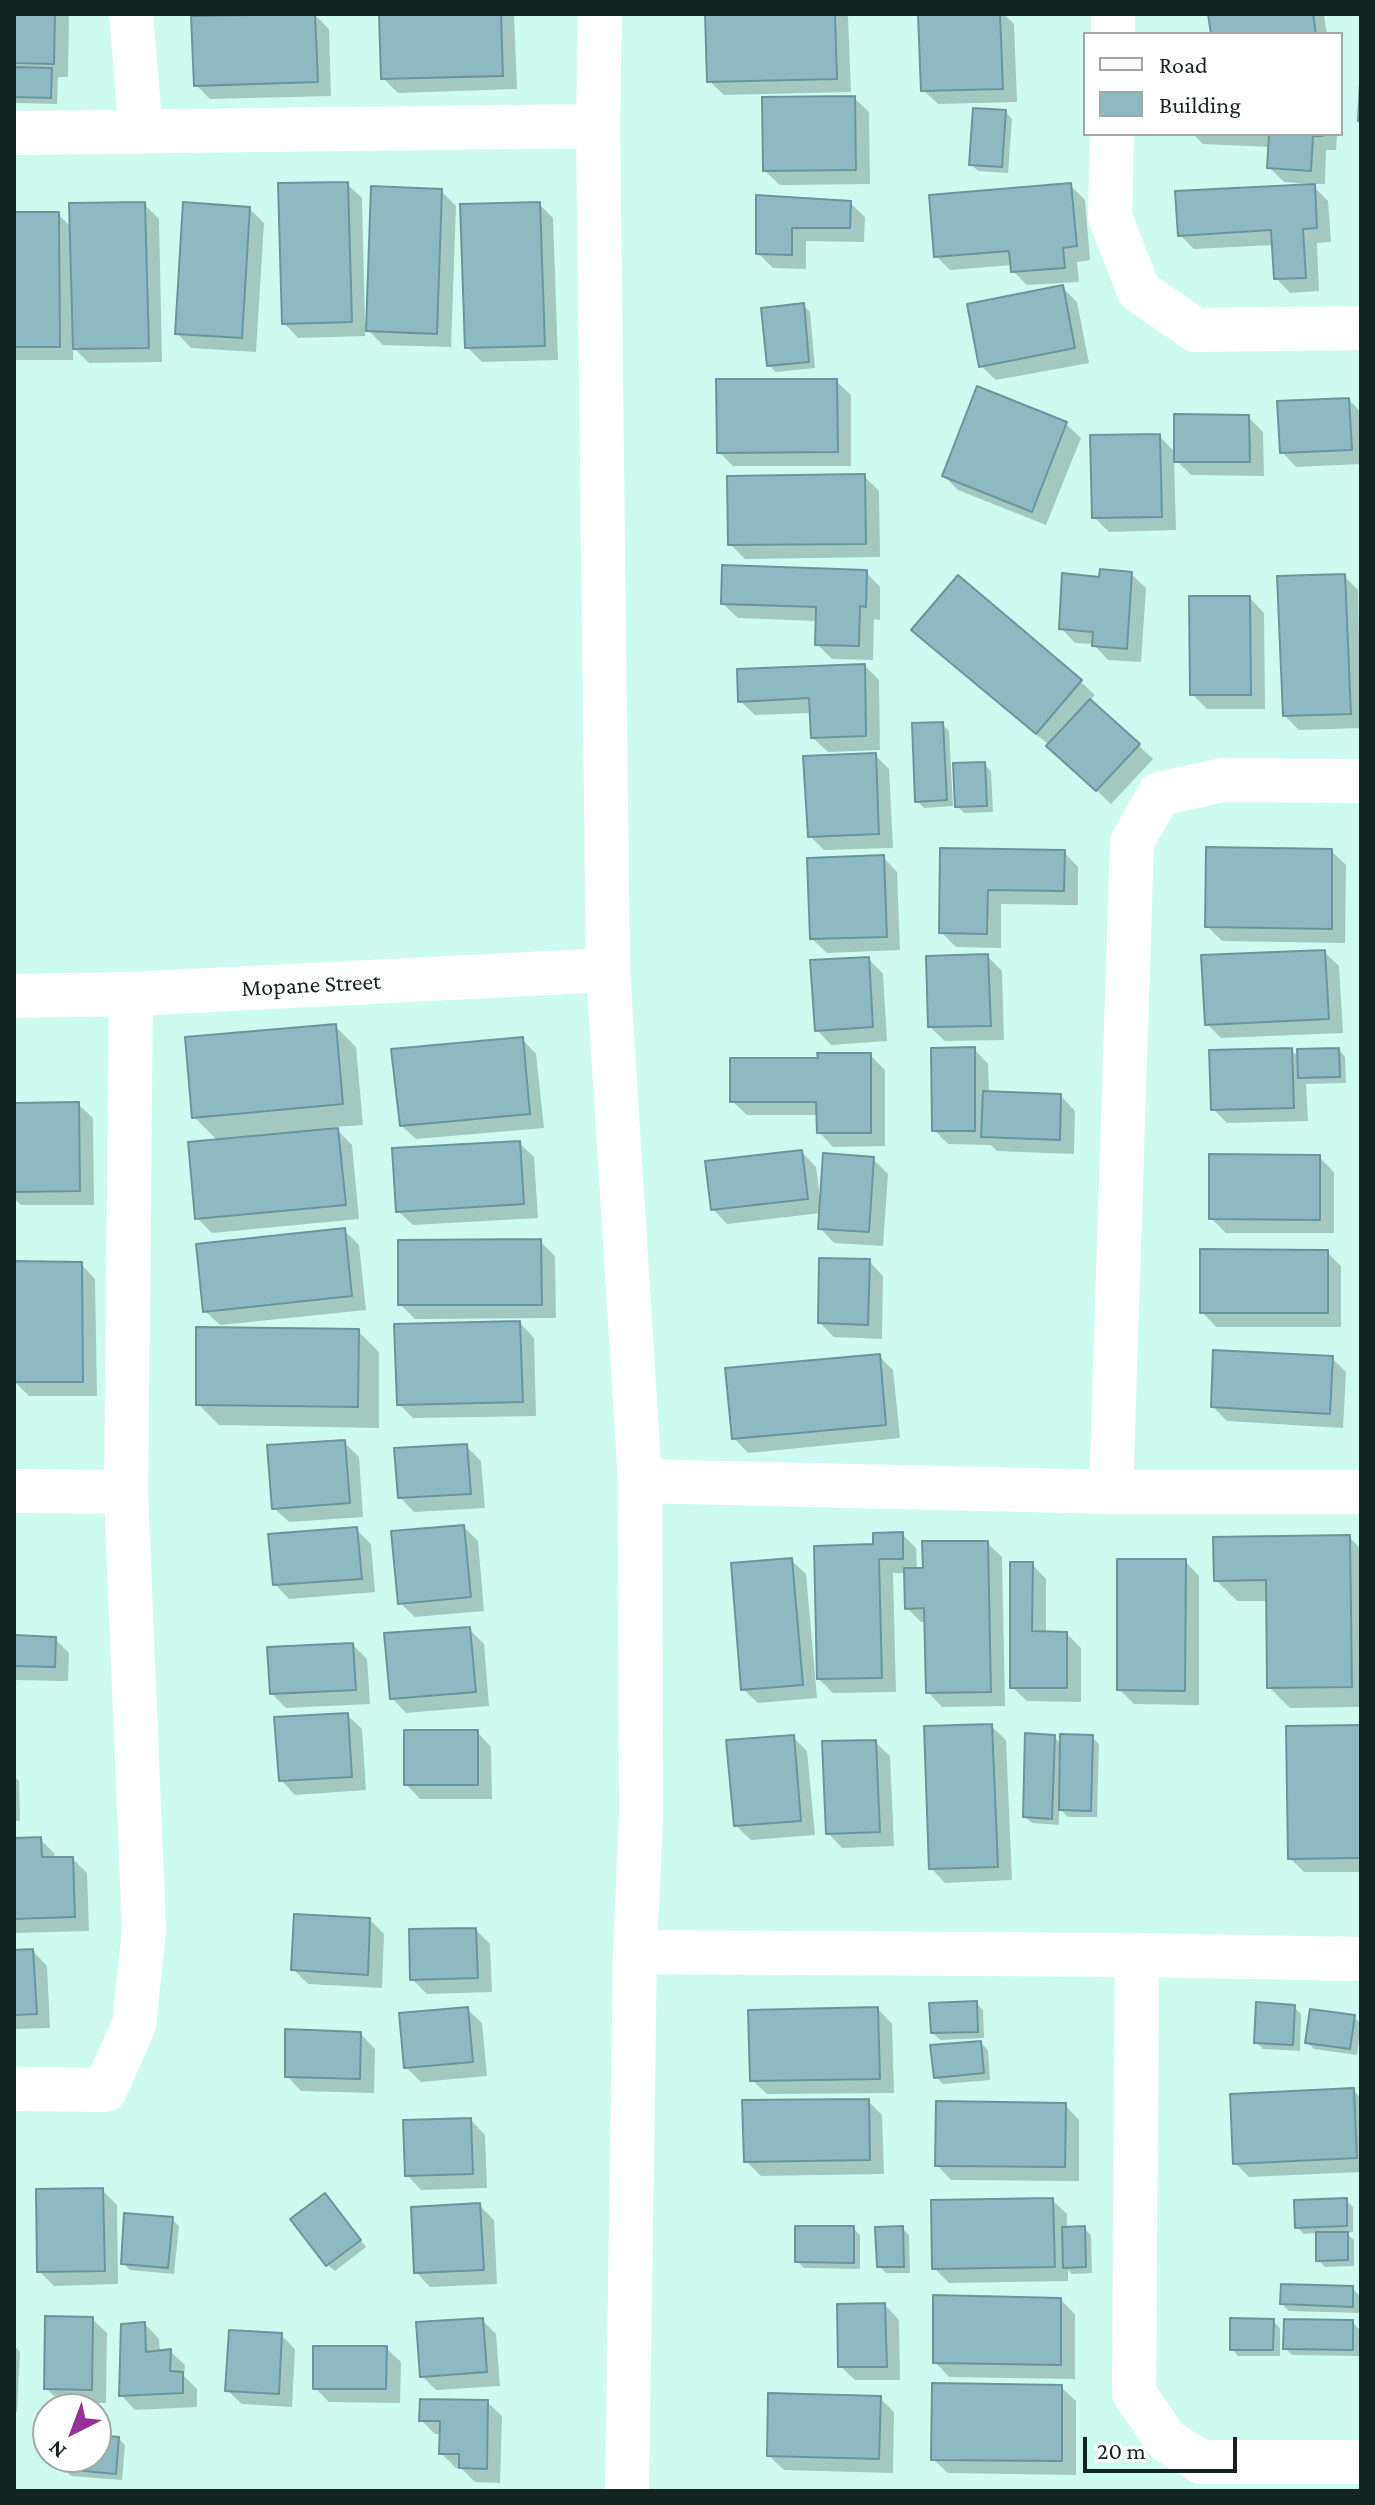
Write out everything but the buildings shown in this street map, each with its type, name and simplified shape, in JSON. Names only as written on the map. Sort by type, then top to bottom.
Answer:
[{"type":"street","points":[[131,14],[141,132]]},
{"type":"street","points":[[600,14],[598,126],[608,970],[640,1481],[641,1816],[635,1952],[627,2491]]},
{"type":"street","points":[[14,133],[598,126]]},
{"type":"street","points":[[1112,136],[1110,217],[1139,291],[1196,330],[1361,328]]},
{"type":"street","points":[[1111,1492],[1132,842],[1159,794],[1223,780],[1361,781]]},
{"type":"street","name":"Mopane Street","points":[[14,996],[131,994],[608,970]]},
{"type":"street","points":[[14,2089],[105,2090],[134,2025],[144,1930],[126,1492],[131,994]]},
{"type":"street","points":[[640,1481],[1111,1492],[1361,1492]]},
{"type":"street","points":[[14,1491],[126,1492]]},
{"type":"street","points":[[635,1952],[1361,1959]]},
{"type":"street","points":[[1137,1955],[1134,2393],[1167,2441],[1201,2462],[1361,2462]]}]
